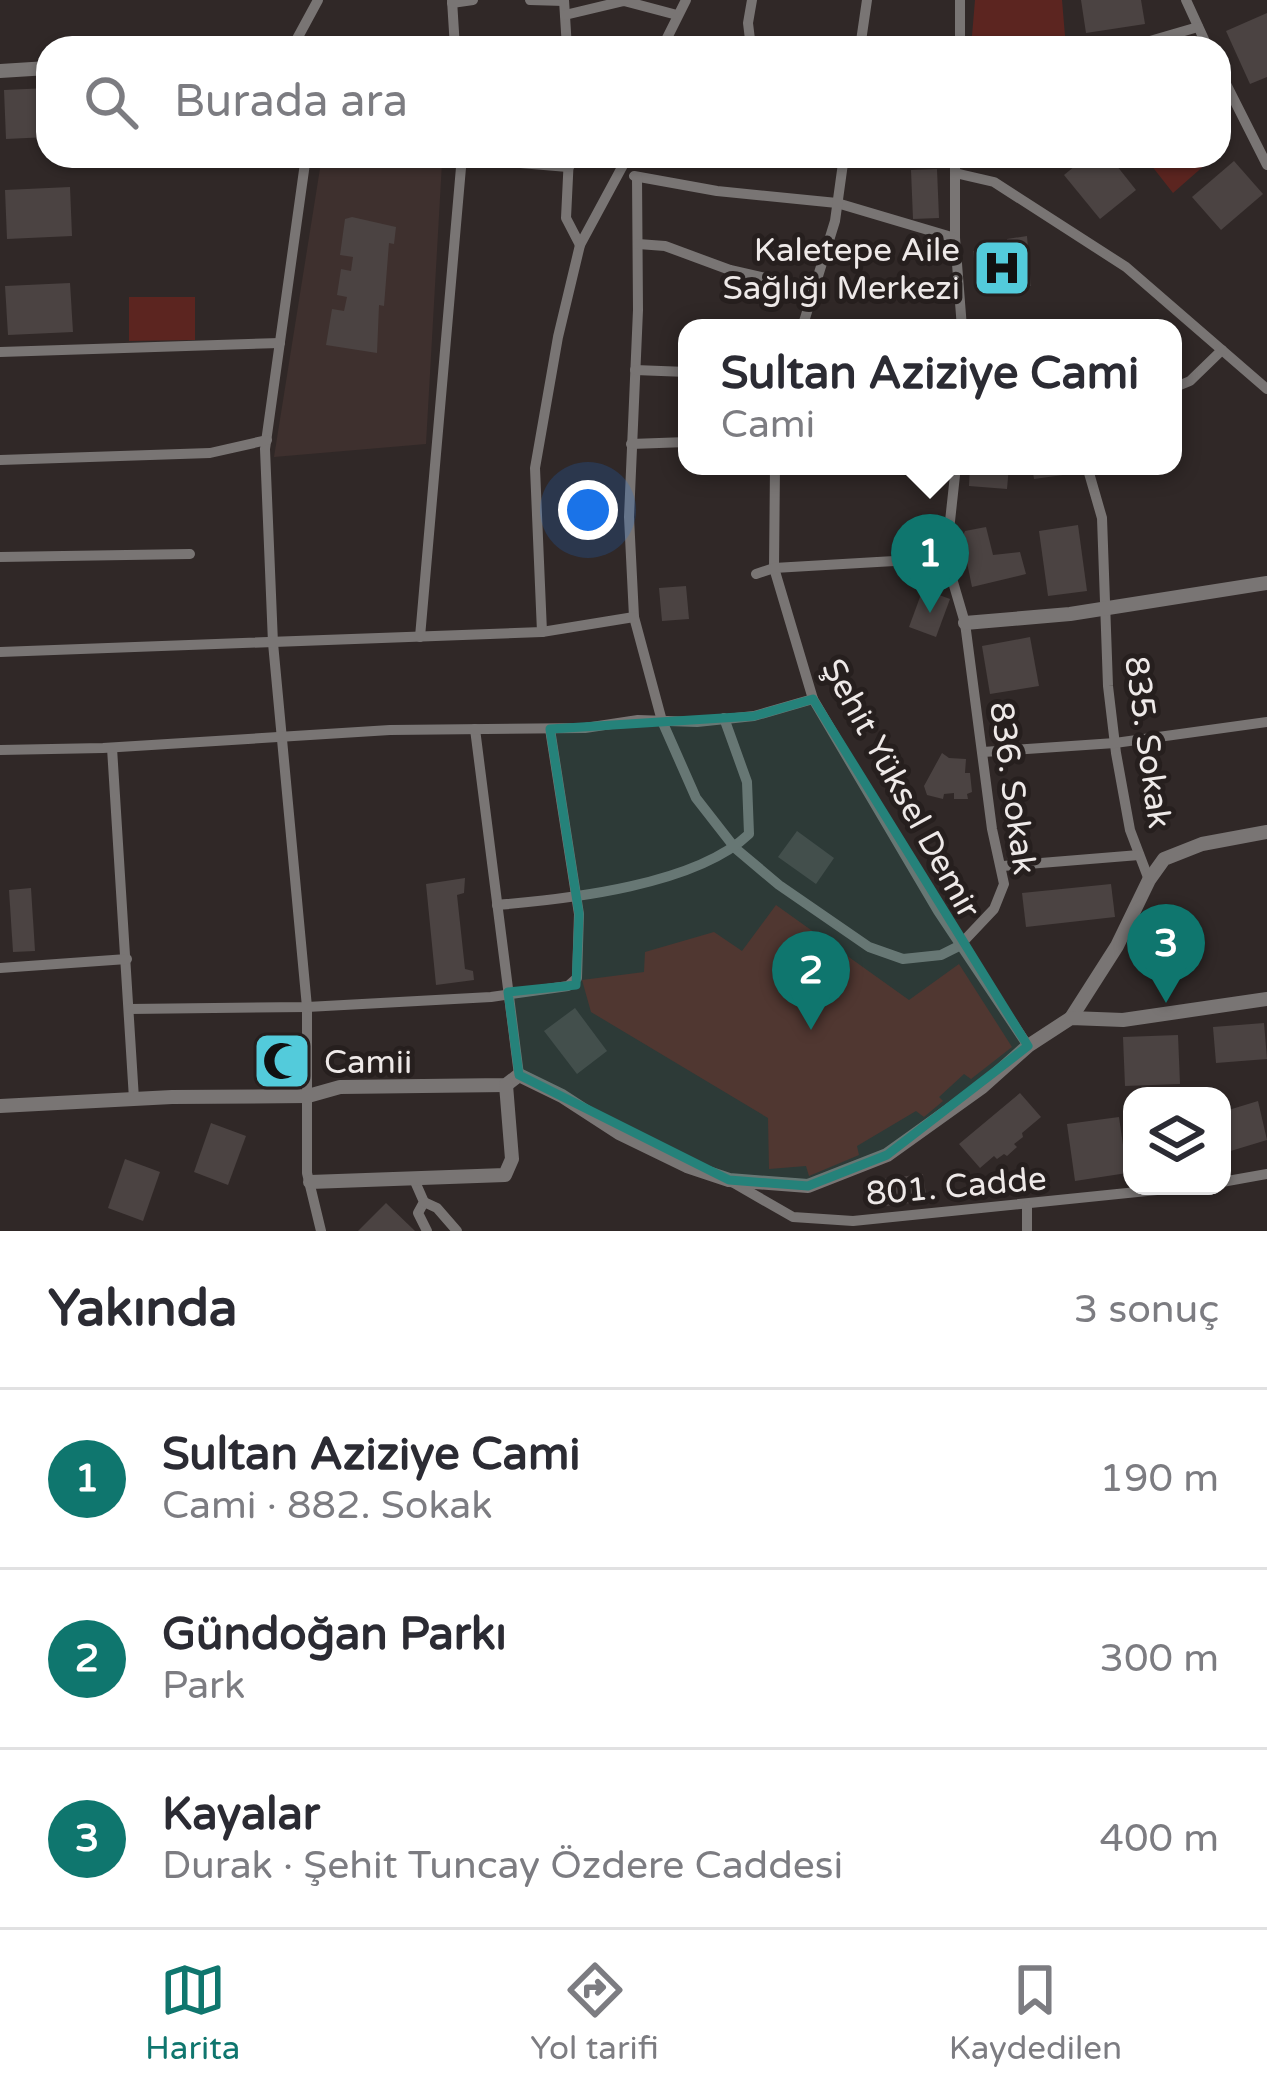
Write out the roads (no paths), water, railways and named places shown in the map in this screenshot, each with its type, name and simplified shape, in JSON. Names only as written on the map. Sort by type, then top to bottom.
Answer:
[{"type":"street","points":[[298,36],[318,0]]},
{"type":"street","points":[[454,36],[452,2],[473,0]]},
{"type":"street","points":[[530,0],[564,1],[566,36]]},
{"type":"street","points":[[667,36],[686,0]]},
{"type":"street","points":[[750,36],[752,0]]},
{"type":"street","points":[[862,36],[867,0]]},
{"type":"street","points":[[960,0],[960,36]]},
{"type":"street","points":[[1186,0],[1202,36]]},
{"type":"street","points":[[565,15],[624,2],[677,15]]},
{"type":"street","points":[[1167,36],[1198,27]]},
{"type":"street","points":[[0,71],[36,69]]},
{"type":"street","points":[[1231,94],[1267,165]]},
{"type":"street","points":[[304,168],[267,440],[273,643],[308,1007],[310,1183],[320,1231]]},
{"type":"street","points":[[420,637],[461,168]]},
{"type":"street","points":[[569,168],[566,218],[580,245]]},
{"type":"street","points":[[542,632],[535,468],[580,245],[623,168]]},
{"type":"street","points":[[805,319],[842,168]]},
{"type":"street","points":[[955,168],[961,319]]},
{"type":"street","points":[[955,173],[994,182],[1126,267],[1267,388]]},
{"type":"street","points":[[620,174],[837,203],[955,238]]},
{"type":"street","points":[[637,177],[631,443],[634,617],[662,721],[696,798],[734,848],[779,885],[886,955],[922,959],[959,946]]},
{"type":"street","points":[[638,244],[664,246],[730,270],[814,289]]},
{"type":"street","points":[[0,352],[280,343]]},
{"type":"street","points":[[1182,384],[1222,350]]},
{"type":"street","points":[[1252,376],[1267,367]]},
{"type":"street","points":[[634,370],[678,372]]},
{"type":"street","points":[[0,460],[210,453],[267,440]]},
{"type":"street","points":[[631,443],[678,442]]},
{"type":"street","name":"Şehit Yüksel Demir","points":[[775,475],[774,568],[813,699],[959,946],[1028,1046]]},
{"type":"street","points":[[756,574],[774,568],[946,558],[955,475]]},
{"type":"street","name":"835. Sokak","points":[[1090,475],[1102,518],[1108,686],[1115,743],[1130,830],[1149,880]]},
{"type":"street","points":[[0,557],[190,554]]},
{"type":"street","name":"836. Sokak","points":[[946,558],[964,623],[1004,884],[994,909],[959,946]]},
{"type":"street","points":[[964,623],[1106,609],[1267,583]]},
{"type":"street","points":[[0,652],[542,632],[634,617]]},
{"type":"street","points":[[0,749],[697,722],[754,716],[813,699]]},
{"type":"street","points":[[497,905],[576,898],[627,887],[734,848],[749,834],[747,782],[724,718]]},
{"type":"street","points":[[983,752],[1115,743],[1267,722]]},
{"type":"street","points":[[130,1010],[491,997],[568,986],[577,978],[576,898],[550,729]]},
{"type":"street","points":[[310,1183],[508,1173],[513,1080],[508,992],[475,730]]},
{"type":"street","points":[[112,748],[134,1099]]},
{"type":"street","points":[[0,1106],[308,1096],[340,1087],[513,1080],[562,1096],[619,1133],[687,1166],[729,1180],[808,1186],[886,1155],[1071,1018],[1164,859],[1202,844],[1267,832]]},
{"type":"street","points":[[1003,866],[1139,854]]},
{"type":"street","points":[[0,968],[127,959]]},
{"type":"street","points":[[1071,1018],[1123,1020],[1267,999]]},
{"type":"street","points":[[1231,1180],[1267,1174]]},
{"type":"street","points":[[413,1177],[424,1202],[437,1208],[457,1231]]},
{"type":"street","name":"801. Cadde","points":[[729,1180],[793,1217],[853,1221],[1123,1195]]},
{"type":"street","points":[[424,1202],[418,1213],[427,1231]]},
{"type":"street","points":[[1027,1206],[1027,1231]]},
{"type":"place","name":"Kaletepe Aile Sağlığı Merkezi","points":[[1002,268]]},
{"type":"place","name":"Sultan Aziziye Cami","points":[[930,613]]},
{"type":"place","name":"Kayalar","points":[[1166,1003]]},
{"type":"place","name":"Gündoğan Parkı","points":[[811,1030]]},
{"type":"place","name":"Camii","points":[[282,1061]]}]
